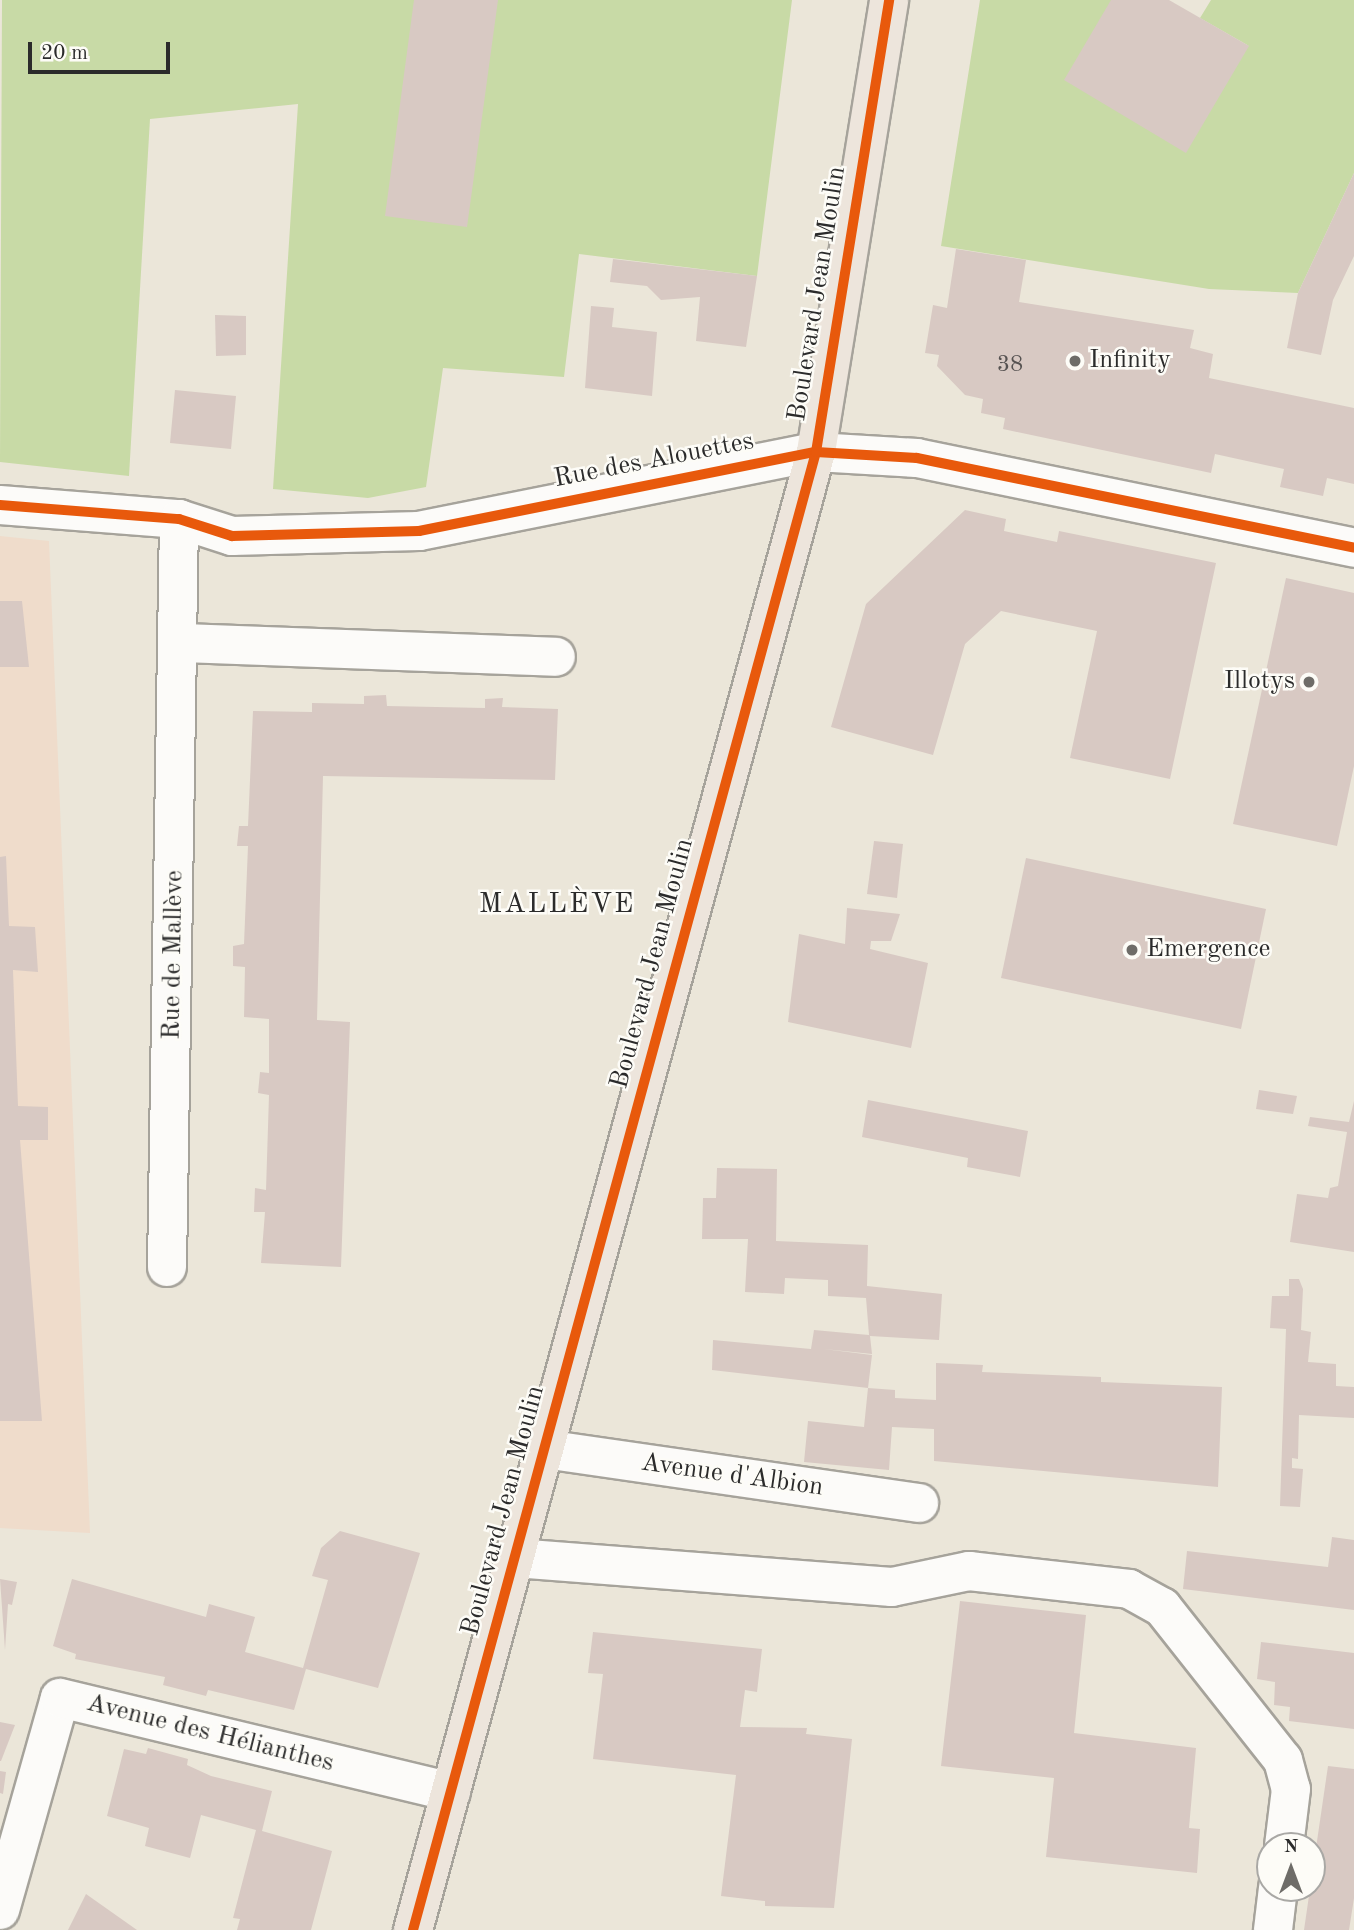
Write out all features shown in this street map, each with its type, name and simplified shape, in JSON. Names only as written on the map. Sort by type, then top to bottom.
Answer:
[{"type":"main road","name":"Boulevard Jean Moulin","points":[[413,1930],[816,452],[889,0]]},
{"type":"street","name":"Rue des Alouettes","points":[[0,505],[179,519],[232,536],[419,531],[816,452],[916,458],[1354,548]]},
{"type":"street","name":"Rue de Mallève","points":[[167,1267],[181,643],[179,519]]},
{"type":"street","points":[[181,643],[556,657]]},
{"type":"street","name":"Avenue d'Albion","points":[[544,1449],[919,1503]]},
{"type":"street","points":[[515,1558],[892,1587],[969,1571],[1129,1589],[1162,1607],[1283,1760],[1291,1789],[1286,1832]]},
{"type":"street","name":"Avenue des Hélianthes","points":[[0,1910],[60,1698],[451,1792]]},
{"type":"street","points":[[1273,1930],[1276,1902]]},
{"type":"shaded area","points":[[0,536],[49,541],[90,1533],[0,1528]]},
{"type":"green space","points":[[2,0],[792,0],[757,276],[579,254],[564,377],[443,368],[426,487],[368,498],[273,489],[298,104],[150,119],[129,476],[0,462]]},
{"type":"green space","points":[[980,0],[1111,0],[1249,46],[1200,18],[1211,0],[1354,0],[1354,173],[1298,293],[1209,289],[941,246]]},
{"type":"building","points":[[414,0],[498,0],[467,227],[385,216]]},
{"type":"building","points":[[1111,0],[1169,0],[1249,46],[1186,153],[1064,80]]},
{"type":"building","points":[[1354,173],[1354,256],[1333,300],[1321,355],[1287,348],[1298,293]]},
{"type":"building","name":"Infinity","points":[[956,249],[1026,260],[1019,302],[1194,330],[1190,348],[1213,354],[1209,378],[1354,408],[1354,484],[1327,478],[1323,496],[1280,487],[1284,469],[1215,454],[1211,473],[1003,429],[1005,418],[981,413],[983,399],[965,395],[937,366],[939,355],[925,353],[933,305],[947,308]]},
{"type":"building","points":[[613,259],[757,276],[746,347],[696,341],[700,297],[661,300],[647,286],[610,282]]},
{"type":"building","points":[[591,306],[614,308],[612,327],[657,332],[652,396],[585,388]]},
{"type":"building","points":[[215,315],[246,316],[246,355],[216,356]]},
{"type":"building","points":[[175,390],[236,396],[231,449],[170,443]]},
{"type":"building","points":[[965,510],[1006,519],[1004,531],[1057,542],[1059,531],[1216,563],[1170,779],[1070,758],[1097,631],[1001,611],[965,644],[933,755],[831,727],[866,604]]},
{"type":"building","name":"Illotys","points":[[1286,578],[1354,593],[1354,766],[1337,846],[1233,824]]},
{"type":"building","points":[[0,601],[22,601],[29,667],[0,667]]},
{"type":"building","points":[[386,695],[387,706],[485,708],[485,699],[503,698],[502,707],[558,709],[555,780],[323,776],[317,1020],[350,1022],[341,1267],[261,1263],[265,1212],[254,1212],[255,1188],[266,1190],[269,1095],[258,1093],[260,1072],[269,1073],[269,1019],[244,1017],[245,967],[233,966],[233,946],[244,944],[248,846],[237,846],[239,826],[248,826],[253,711],[312,712],[312,703],[364,704],[364,696]]},
{"type":"building","points":[[874,841],[903,844],[897,898],[867,894]]},
{"type":"building","points":[[6,856],[9,926],[35,927],[38,972],[13,970],[18,1106],[48,1107],[48,1140],[20,1140],[42,1421],[0,1421],[0,857]]},
{"type":"building","name":"Emergence","points":[[1026,858],[1266,909],[1241,1029],[1001,978]]},
{"type":"building","points":[[847,908],[900,914],[891,941],[871,941],[870,949],[928,963],[911,1048],[788,1022],[799,934],[845,944]]},
{"type":"building","points":[[1259,1090],[1297,1096],[1293,1114],[1256,1109]]},
{"type":"building","points":[[868,1100],[1028,1131],[1020,1177],[967,1167],[968,1158],[862,1137]]},
{"type":"building","points":[[1354,1101],[1354,1252],[1290,1242],[1297,1194],[1328,1198],[1330,1188],[1338,1186],[1347,1132],[1308,1126],[1310,1117],[1349,1122]]},
{"type":"building","points":[[717,1168],[777,1169],[776,1241],[868,1245],[867,1286],[942,1294],[939,1340],[870,1336],[872,1354],[824,1349],[872,1355],[868,1388],[712,1370],[713,1340],[811,1349],[814,1330],[869,1335],[866,1298],[828,1296],[828,1280],[785,1278],[784,1294],[745,1292],[748,1239],[702,1239],[703,1198],[716,1198]]},
{"type":"building","points":[[1289,1279],[1299,1279],[1303,1289],[1301,1330],[1311,1332],[1308,1362],[1336,1364],[1336,1386],[1354,1387],[1354,1418],[1299,1415],[1298,1459],[1292,1458],[1292,1468],[1303,1469],[1300,1507],[1280,1506],[1286,1329],[1270,1328],[1272,1296],[1289,1296]]},
{"type":"building","points":[[936,1363],[983,1365],[982,1372],[1101,1377],[1101,1382],[1222,1387],[1218,1487],[934,1461],[934,1429],[892,1427],[889,1470],[804,1462],[808,1421],[864,1427],[868,1388],[895,1390],[895,1398],[936,1400]]},
{"type":"building","points":[[340,1531],[420,1553],[378,1688],[306,1669],[294,1710],[208,1690],[206,1696],[163,1685],[165,1677],[75,1659],[76,1654],[53,1646],[72,1579],[206,1617],[209,1604],[255,1617],[245,1652],[303,1668],[328,1580],[312,1576],[321,1548]]},
{"type":"building","points":[[1332,1537],[1354,1540],[1354,1610],[1183,1589],[1187,1551],[1328,1567]]},
{"type":"building","points":[[0,1579],[17,1582],[12,1605],[8,1604],[5,1650]]},
{"type":"building","points":[[960,1601],[1086,1615],[1074,1733],[1196,1748],[1189,1828],[1200,1829],[1197,1873],[1046,1857],[1054,1778],[941,1766]]},
{"type":"building","points":[[593,1632],[762,1649],[757,1692],[745,1690],[740,1727],[807,1728],[806,1734],[852,1739],[834,1908],[765,1906],[765,1901],[721,1896],[736,1775],[593,1759],[603,1674],[588,1673]]},
{"type":"building","points":[[1261,1642],[1354,1653],[1354,1729],[1289,1721],[1290,1707],[1274,1705],[1275,1682],[1257,1679]]},
{"type":"building","points":[[0,1722],[15,1725],[1,1761],[0,1761]]},
{"type":"building","points":[[148,1748],[188,1759],[187,1765],[211,1776],[272,1791],[262,1831],[332,1851],[311,1930],[237,1930],[240,1919],[233,1918],[256,1830],[201,1815],[190,1858],[145,1846],[149,1828],[107,1816],[124,1749],[146,1754]]},
{"type":"building","points":[[1328,1766],[1354,1769],[1354,1898],[1349,1930],[1304,1930],[1308,1902],[1326,1902],[1326,1832],[1318,1832]]},
{"type":"building","points":[[0,1771],[6,1772],[3,1794],[0,1793]]},
{"type":"building","points":[[86,1894],[137,1930],[68,1930]]},
{"type":"cycle path","points":[[413,1930],[816,452],[889,0]]},
{"type":"cycle path","points":[[0,505],[179,519],[232,536],[419,531],[816,452],[917,458],[1354,548]]},
{"type":"place","name":"Infinity","points":[[1075,361]]},
{"type":"place","name":"Illotys","points":[[1309,682]]},
{"type":"place","name":"Emergence","points":[[1132,950]]},
{"type":"district","name":"MALLÈVE","points":[[557,905]]}]
